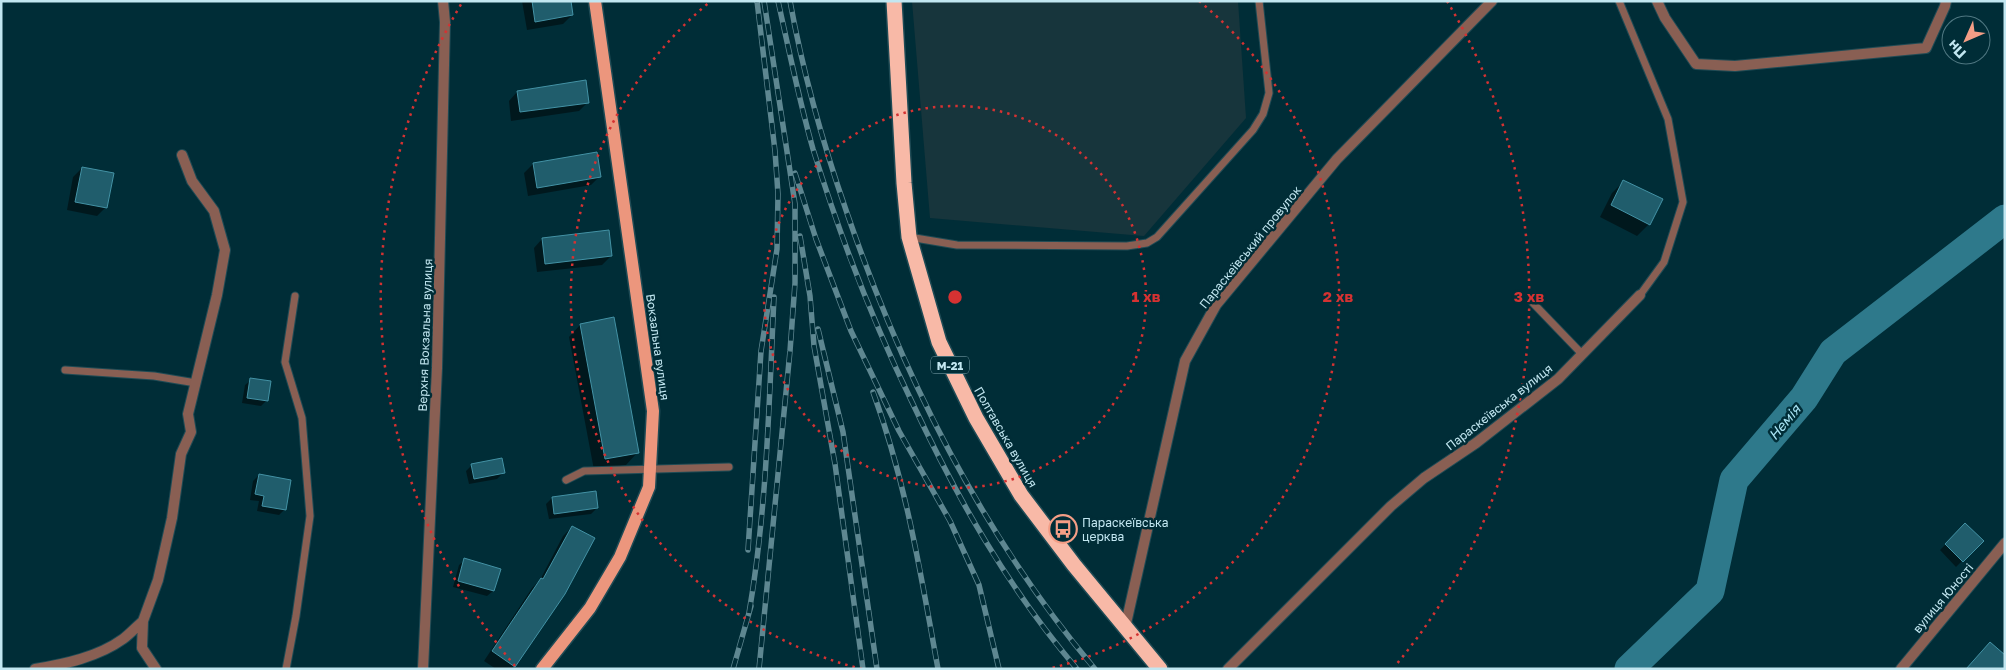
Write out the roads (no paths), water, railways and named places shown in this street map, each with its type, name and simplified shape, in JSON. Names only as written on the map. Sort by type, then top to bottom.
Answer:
[{"type":"highway","name":"Полтавська вулиця","points":[[894,1],[904,183],[909,237],[939,342],[976,418],[1021,495],[1125,628],[1160,669]]},
{"type":"main road","name":"Вокзальна вулиця","points":[[542,669],[590,608],[620,557],[649,488],[653,411],[595,1]]},
{"type":"street","name":"Верхня Вокзальна вулиця","points":[[423,669],[438,368],[445,22],[443,1]]},
{"type":"street","name":"Параскеївський провулок","points":[[1125,628],[1184,361],[1216,305],[1337,159],[1492,1]]},
{"type":"street","points":[[1657,1],[1665,18],[1696,64],[1735,66],[1926,48],[1946,1]]},
{"type":"street","points":[[156,669],[142,648],[143,621],[158,580],[172,518],[181,454],[192,432],[188,414],[217,295],[225,250],[214,211],[192,181],[182,155]]},
{"type":"street","name":"Параскеївська вулиця","points":[[1228,669],[1391,506],[1424,478],[1476,444],[1550,385],[1640,295]]},
{"type":"street","name":"вулиця Юності","points":[[1901,669],[2005,543]]},
{"type":"street","points":[[35,669],[63,664],[102,651],[123,639],[143,621]]},
{"type":"lane","points":[[909,237],[956,245],[1089,246],[1134,245],[1147,243],[1157,237],[1254,130],[1263,114],[1269,93],[1259,1]]},
{"type":"lane","name":"Параскеївська вулиця","points":[[1619,1],[1668,119],[1683,202],[1664,262],[1640,295]]},
{"type":"lane","points":[[286,669],[296,616],[310,516],[302,418],[285,362],[295,296]]},
{"type":"lane","points":[[1532,302],[1582,354]]},
{"type":"lane","points":[[66,370],[154,376],[196,383]]},
{"type":"lane","points":[[566,480],[584,471],[729,468]]},
{"type":"waterway","name":"Немія","points":[[1629,669],[1710,591],[1734,480],[1804,398],[1833,352],[2005,219]]},
{"type":"railway","points":[[748,550],[761,351],[777,249],[778,194],[775,151],[757,1]]},
{"type":"railway","points":[[759,669],[795,283],[795,204],[764,1]]},
{"type":"railway","points":[[778,1],[813,149],[834,214],[883,340],[929,438],[986,541],[1028,607],[1077,669]]},
{"type":"railway","points":[[790,1],[807,82],[838,187],[869,274],[921,394],[950,452],[982,509],[1017,565],[1054,618],[1095,669]]},
{"type":"railway","points":[[795,173],[816,239],[851,331],[899,431],[950,521],[979,585],[999,669]]},
{"type":"railway","points":[[800,236],[810,296],[814,346],[835,464],[863,669]]},
{"type":"railway","points":[[749,613],[764,495],[774,297]]},
{"type":"railway","points":[[818,329],[843,432],[877,669]]},
{"type":"railway","points":[[873,392],[885,426],[904,494],[938,669]]},
{"type":"railway","points":[[733,669],[751,606]]},
{"type":"place","name":"Параскеївська церква","points":[[1063,529]]}]
